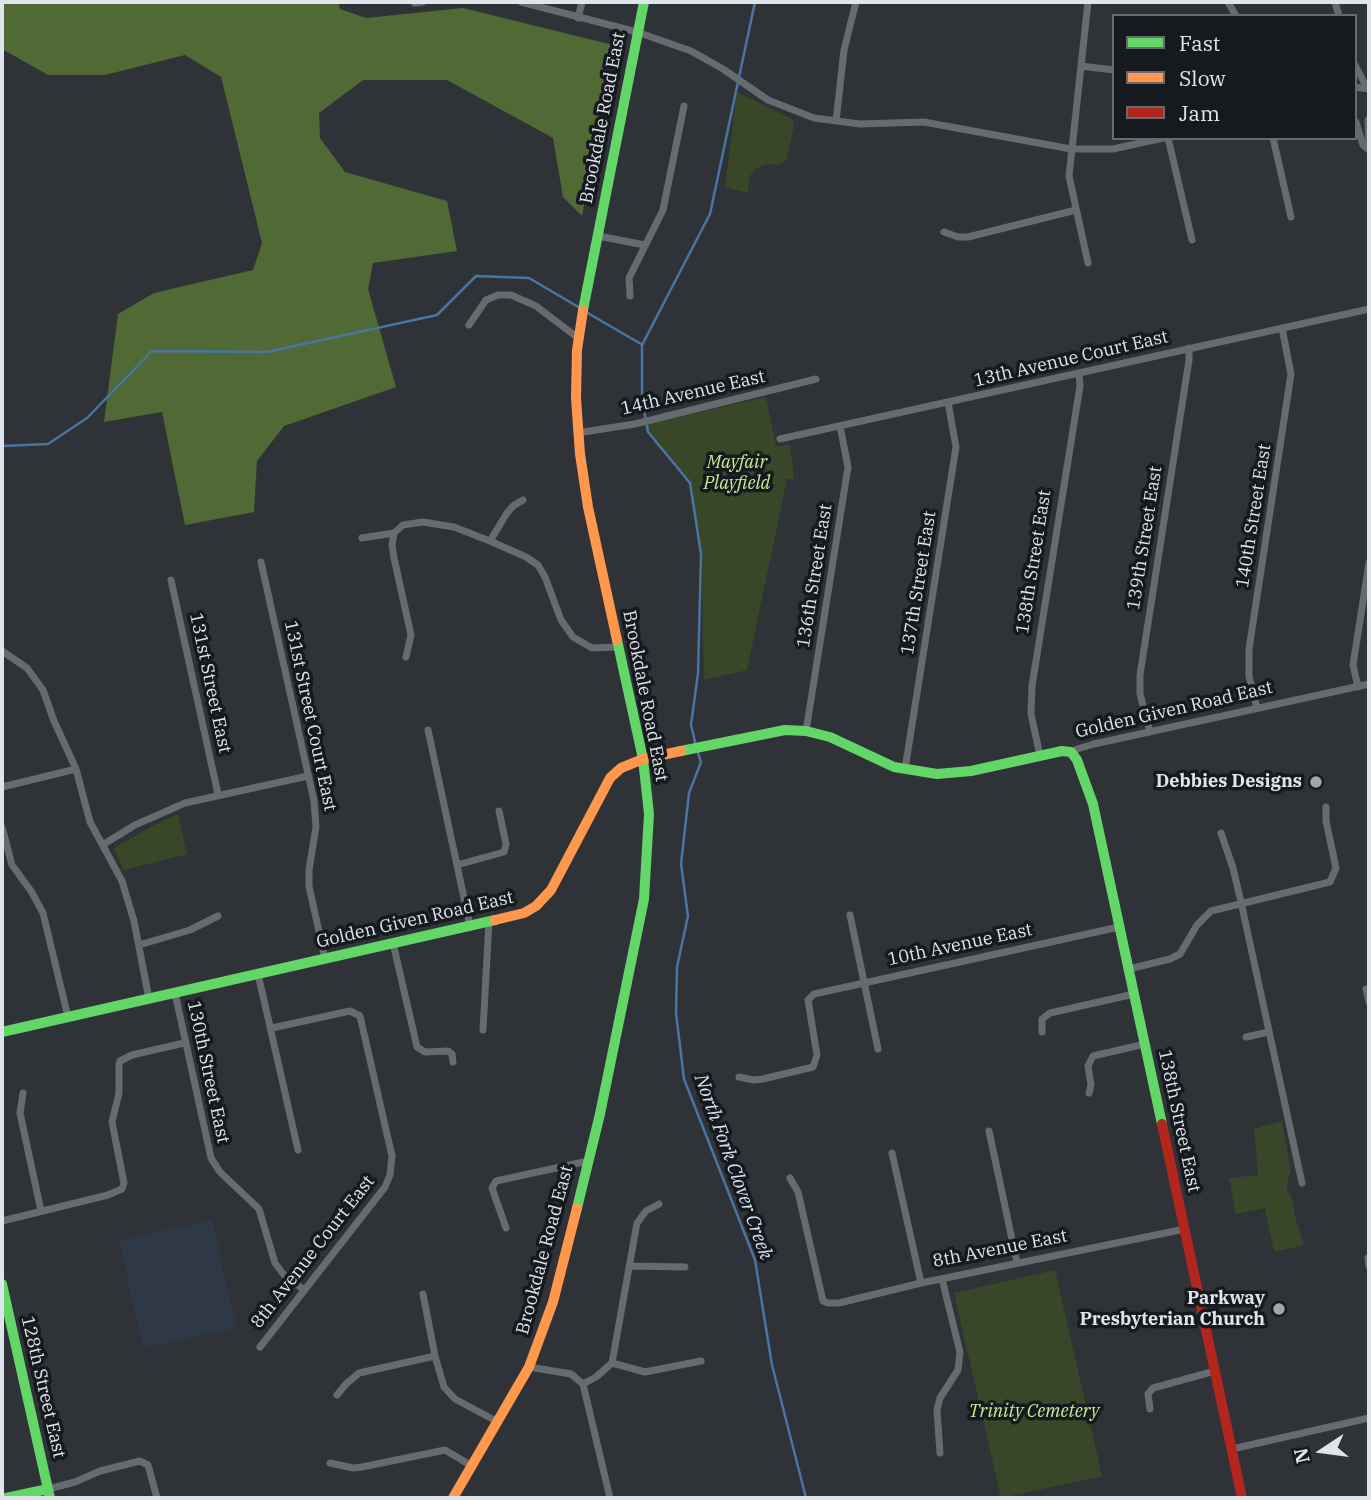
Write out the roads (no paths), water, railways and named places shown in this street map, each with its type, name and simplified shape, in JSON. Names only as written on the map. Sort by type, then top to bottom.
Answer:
[{"type":"street","points":[[521,2],[637,32],[691,51],[783,108],[807,116],[860,124],[924,122],[1071,149],[1113,149],[1156,140]]},
{"type":"street","points":[[578,18],[582,2]]},
{"type":"street","name":"Brookdale Road East","points":[[453,1498],[529,1367],[553,1301],[588,1161],[644,899],[649,814],[643,759],[588,507],[578,433],[576,384],[578,338],[643,2]]},
{"type":"street","points":[[836,121],[844,50],[856,2]]},
{"type":"street","points":[[1088,2],[1069,176],[1088,263]]},
{"type":"street","points":[[1081,66],[1112,70]]},
{"type":"street","points":[[1357,69],[1368,89]]},
{"type":"street","points":[[630,296],[629,278],[663,210],[684,106]]},
{"type":"street","points":[[1369,120],[1369,151]]},
{"type":"street","points":[[1357,128],[1363,145],[1369,151]]},
{"type":"street","points":[[1167,140],[1192,240]]},
{"type":"street","points":[[1273,140],[1292,217]]},
{"type":"street","points":[[944,232],[968,237],[1076,210]]},
{"type":"street","points":[[598,236],[645,245]]},
{"type":"street","points":[[469,325],[486,300],[498,295],[511,295],[536,306],[578,338]]},
{"type":"street","name":"13th Avenue Court East","points":[[780,439],[1369,309]]},
{"type":"street","name":"140th Street East","points":[[1256,708],[1248,663],[1249,649],[1292,374],[1282,328]]},
{"type":"street","name":"139th Street East","points":[[1150,732],[1140,694],[1140,675],[1189,348]]},
{"type":"street","name":"138th Street East","points":[[1041,756],[1031,714],[1032,686],[1080,386],[1079,373]]},
{"type":"street","name":"14th Avenue East","points":[[578,433],[635,424],[816,379]]},
{"type":"street","name":"137th Street East","points":[[905,769],[956,447],[948,402]]},
{"type":"street","name":"136th Street East","points":[[806,731],[848,467],[840,426]]},
{"type":"street","points":[[490,541],[507,513],[523,500]]},
{"type":"street","points":[[362,538],[394,533],[403,525],[439,523],[490,541],[538,565],[561,620],[573,637],[592,648],[618,647]]},
{"type":"street","points":[[394,533],[394,558],[411,635],[407,657]]},
{"type":"street","name":"131st Street Court East","points":[[261,562],[316,822],[309,886],[325,958]]},
{"type":"street","points":[[1357,687],[1353,665],[1369,563]]},
{"type":"street","name":"131st Street East","points":[[171,580],[218,794]]},
{"type":"street","points":[[2,651],[18,660],[40,684],[76,769],[90,822],[122,881],[139,945],[149,999]]},
{"type":"street","name":"Golden Given Road East","points":[[2,1032],[524,913],[547,896],[606,783],[621,768],[643,759],[776,731],[806,731],[841,741],[894,767],[937,774],[957,773],[1062,751],[1073,753],[1086,746],[1369,684]]},
{"type":"street","points":[[428,730],[470,926]]},
{"type":"street","name":"138th Street East","points":[[1073,753],[1093,804],[1242,1498]]},
{"type":"street","points":[[2,787],[76,769]]},
{"type":"street","points":[[104,844],[151,817],[185,803],[308,776]]},
{"type":"street","points":[[1129,969],[1176,957],[1185,949],[1205,915],[1220,907],[1326,884],[1335,873],[1326,807]]},
{"type":"street","points":[[457,865],[504,852],[506,844],[499,811]]},
{"type":"street","points":[[2,827],[12,865],[32,891],[43,913],[68,1017]]},
{"type":"street","points":[[1221,833],[1241,902],[1302,1183]]},
{"type":"street","points":[[850,915],[878,1049]]},
{"type":"street","points":[[139,945],[190,930],[218,916]]},
{"type":"street","points":[[483,1030],[489,921]]},
{"type":"street","name":"10th Avenue East","points":[[739,1077],[754,1080],[813,1067],[817,1060],[809,996],[1119,927]]},
{"type":"street","points":[[393,943],[417,1047],[425,1052],[448,1051],[452,1054],[453,1062]]},
{"type":"street","points":[[258,974],[298,1150]]},
{"type":"street","points":[[1366,989],[1369,1002]]},
{"type":"street","name":"130th Street East","points":[[175,993],[211,1158],[220,1172],[259,1209],[275,1263],[284,1275],[303,1289]]},
{"type":"street","points":[[1042,1032],[1042,1019],[1050,1013],[1134,994]]},
{"type":"street","name":"8th Avenue Court East","points":[[260,1347],[385,1187],[390,1175],[392,1156],[360,1016],[350,1011],[272,1028]]},
{"type":"street","points":[[1246,1037],[1269,1032]]},
{"type":"street","points":[[2,1221],[108,1195],[124,1187],[112,1122],[119,1093],[120,1061],[132,1055],[184,1043]]},
{"type":"street","points":[[1089,1093],[1091,1085],[1088,1066],[1093,1056],[1144,1044]]},
{"type":"street","points":[[23,1093],[20,1113],[41,1211]]},
{"type":"street","points":[[989,1131],[1017,1263]]},
{"type":"street","points":[[892,1153],[921,1283]]},
{"type":"street","points":[[506,1228],[492,1188],[496,1181],[588,1161]]},
{"type":"street","name":"8th Avenue East","points":[[790,1178],[798,1192],[823,1301],[839,1303],[921,1283],[1185,1229]]},
{"type":"street","points":[[583,1384],[612,1363],[637,1223],[646,1212],[659,1204]]},
{"type":"street","points":[[629,1266],[685,1267]]},
{"type":"street","points":[[940,1453],[937,1409],[940,1398],[958,1370],[960,1352],[942,1279]]},
{"type":"street","name":"128th Street East","points":[[2,1284],[48,1494]]},
{"type":"street","points":[[423,1294],[435,1356],[442,1382],[450,1396],[498,1422]]},
{"type":"street","points":[[337,1395],[359,1373],[435,1356]]},
{"type":"street","points":[[612,1363],[645,1372],[701,1361]]},
{"type":"street","points":[[529,1367],[571,1374],[583,1384],[610,1498]]},
{"type":"street","points":[[1150,1409],[1150,1390],[1215,1371]]},
{"type":"street","points":[[1232,1448],[1369,1418]]},
{"type":"street","points":[[330,1463],[353,1468],[362,1467],[445,1450],[472,1466]]},
{"type":"street","points":[[6,1498],[48,1494],[100,1471],[145,1462],[150,1469],[157,1498]]},
{"type":"waterway","name":"North Fork Clover Creek","points":[[696,746],[691,725],[698,673],[701,554],[690,483],[648,432],[642,398],[642,345],[710,214],[755,2]]},
{"type":"waterway","points":[[2,446],[48,444],[87,418],[152,351],[267,352],[437,315],[476,276],[529,278],[580,308]]},
{"type":"waterway","points":[[586,312],[641,344]]},
{"type":"waterway","name":"North Fork Clover Creek","points":[[698,753],[701,762],[689,793],[681,864],[688,916],[677,967],[676,1013],[684,1079],[755,1260],[772,1365],[806,1498]]},
{"type":"place","name":"Debbies Designs","points":[[1316,782]]},
{"type":"place","name":"Parkway Presbyterian Church","points":[[1279,1309]]},
{"type":"park label","name":"Mayfair Playfield","points":[[737,473]]},
{"type":"park label","name":"Trinity Cemetery","points":[[1034,1412]]}]
